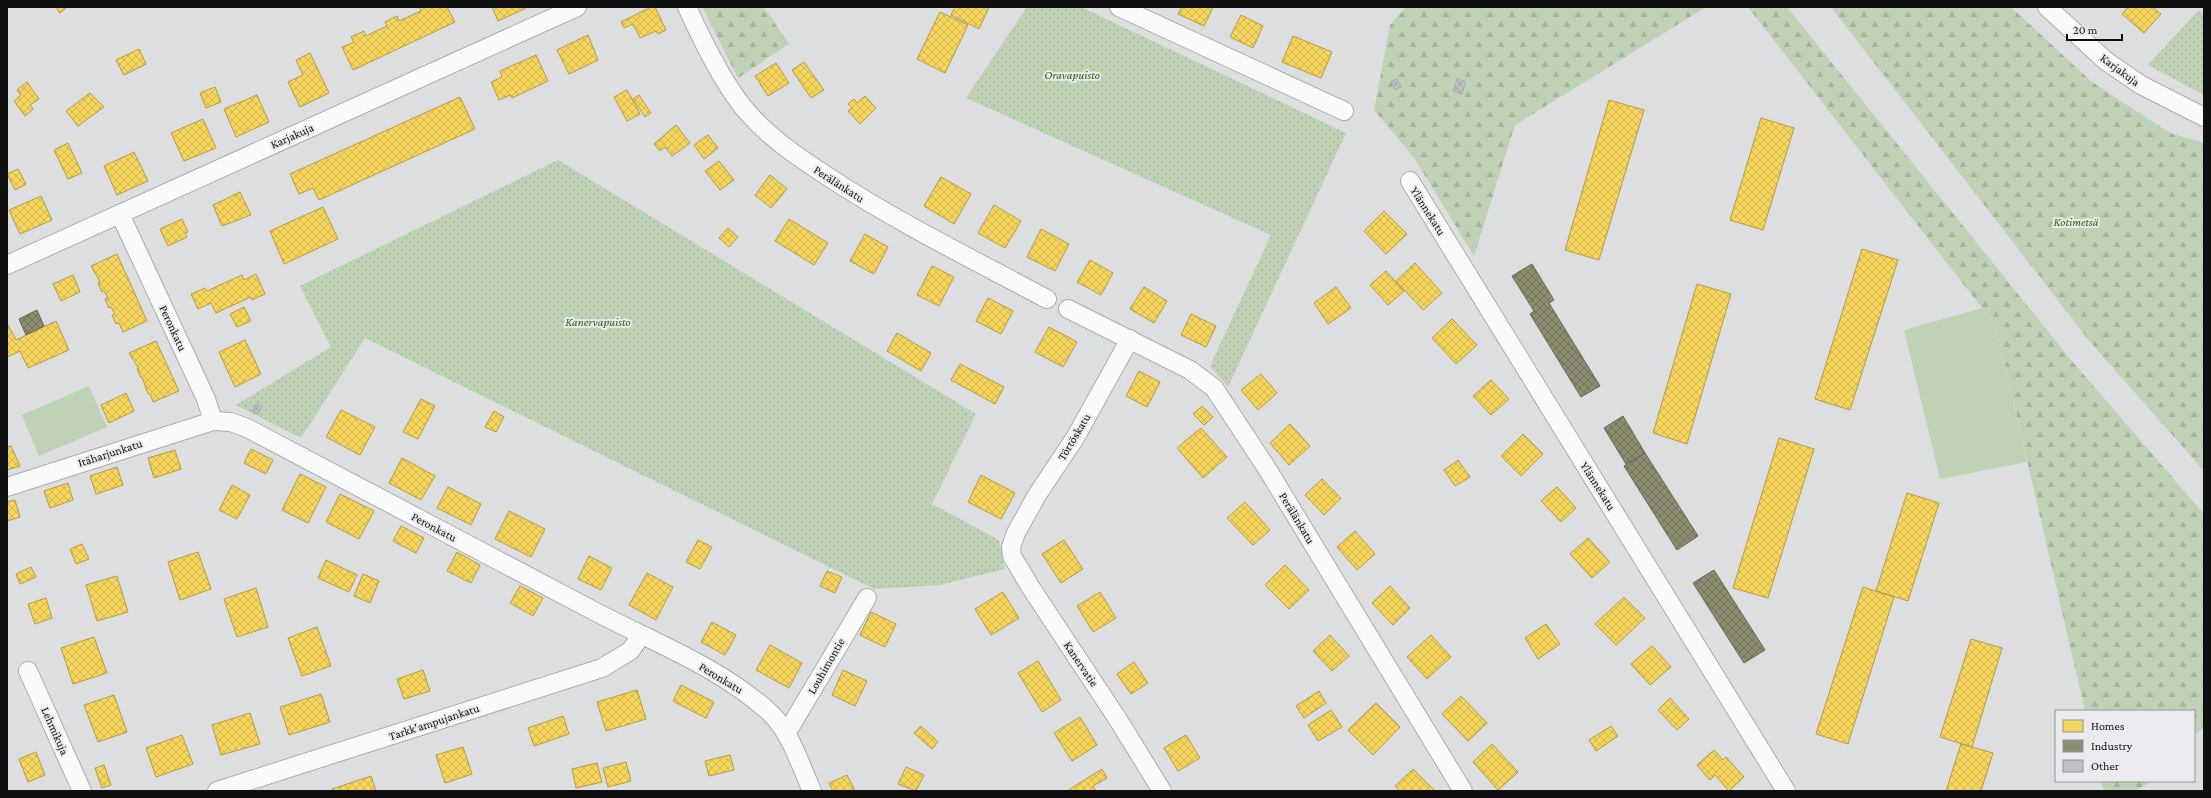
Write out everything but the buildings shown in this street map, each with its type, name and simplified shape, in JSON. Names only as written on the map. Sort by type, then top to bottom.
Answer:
[{"type":"street","name":"Karjakuja","points":[[7,265],[577,7]]},
{"type":"street","name":"Perälänkatu","points":[[687,7],[698,33],[741,103],[749,114],[790,152],[865,201],[1047,299]]},
{"type":"street","points":[[1119,7],[1344,112]]},
{"type":"street","name":"Karjakuja","points":[[2047,7],[2106,61],[2141,86],[2204,117]]},
{"type":"street","name":"Ylännekatu","points":[[1410,181],[1786,791]]},
{"type":"street","name":"Peronkatu","points":[[120,214],[206,399],[213,421],[231,422],[247,428],[641,636],[710,669],[738,687],[769,712],[786,734],[812,791]]},
{"type":"street","name":"Perälänkatu","points":[[1068,309],[1190,370],[1214,388],[1266,467],[1463,791]]},
{"type":"street","name":"Törtöskatu","points":[[1016,534],[1037,495],[1075,438],[1130,339]]},
{"type":"street","name":"Itäharjunkatu","points":[[7,487],[213,421]]},
{"type":"street","name":"Kanervatie","points":[[1016,534],[1011,547],[1012,556],[1031,588],[1117,718],[1162,791]]},
{"type":"street","name":"Louhimontie","points":[[786,734],[867,598]]},
{"type":"street","name":"Tarkk'ampujankatu","points":[[217,791],[602,668],[630,651],[641,636]]},
{"type":"street","name":"Lehmikuja","points":[[28,671],[82,791]]},
{"type":"green space","points":[[702,7],[764,7],[789,44],[738,78]]},
{"type":"green space","name":"Oravapuisto","points":[[1027,7],[1081,7],[1346,133],[1228,387],[1210,366],[1271,235],[966,98]]},
{"type":"green space","points":[[1406,7],[1706,7],[1515,125],[1474,256],[1415,159],[1374,110],[1390,25]]},
{"type":"green space","points":[[1748,7],[1787,7],[2071,360],[2204,514],[2204,728],[2195,733],[2195,710],[2085,710],[1996,326]]},
{"type":"green space","name":"Kotimetsä","points":[[1831,7],[2011,7],[2092,82],[2170,133],[2204,143],[2204,471],[2091,343]]},
{"type":"green space","points":[[2199,10],[2204,14],[2204,95],[2148,65]]},
{"type":"green space","name":"Kanervapuisto","points":[[558,160],[976,414],[932,504],[999,540],[1005,569],[940,585],[874,589],[365,338],[301,438],[236,405],[331,347],[300,286]]},
{"type":"green space","points":[[1982,308],[1996,326],[2027,462],[1940,479],[1904,330]]},
{"type":"green space","points":[[89,386],[107,427],[39,456],[22,415]]},
{"type":"green space","points":[[2101,782],[2150,782],[2135,791],[2104,791]]}]
